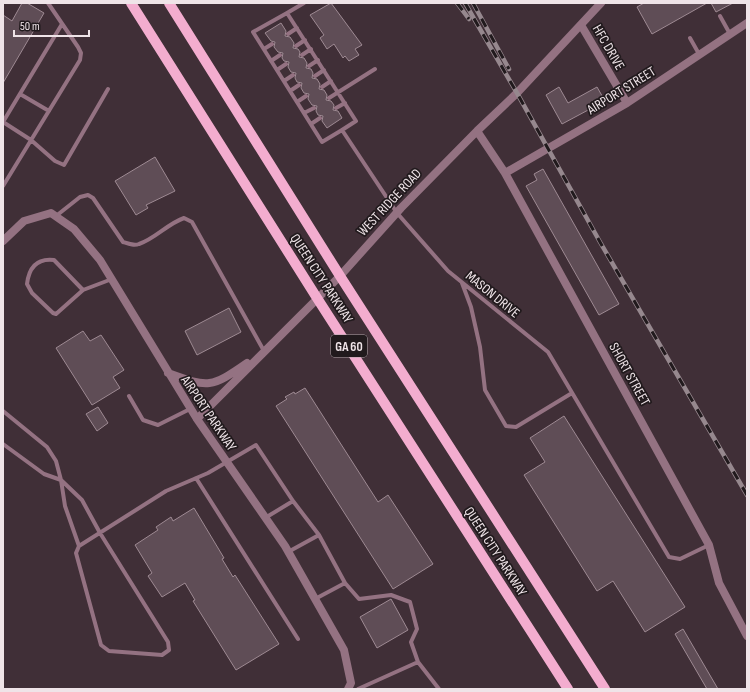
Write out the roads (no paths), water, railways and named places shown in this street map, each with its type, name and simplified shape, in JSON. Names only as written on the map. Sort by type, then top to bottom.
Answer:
[{"type":"main road","name":"QUEEN CITY PARKWAY","points":[[131,3],[317,298],[568,689]]},
{"type":"main road","name":"QUEEN CITY PARKWAY","points":[[169,3],[340,276],[605,689]]},
{"type":"street","name":"WEST RIDGE ROAD","points":[[197,419],[340,276],[396,212],[517,93],[601,3]]},
{"type":"street","name":"AIRPORT STREET","points":[[505,173],[627,103],[747,23]]},
{"type":"street","name":"HFC DRIVE","points":[[581,24],[627,103]]},
{"type":"street","name":"SHORT STREET","points":[[477,131],[505,173],[709,545],[719,583],[747,636]]},
{"type":"street","points":[[3,241],[24,221],[51,213],[56,216]]},
{"type":"street","name":"AIRPORT PARKWAY","points":[[56,216],[74,229],[100,260],[190,409],[288,552],[344,650],[352,683],[348,689]]},
{"type":"street","points":[[168,373],[198,384],[220,382],[264,351]]},
{"type":"lane","points":[[3,186],[80,60],[81,53],[78,47],[48,3]]},
{"type":"lane","points":[[287,13],[356,121],[322,142],[254,32],[304,3]]},
{"type":"lane","points":[[720,16],[730,34]]},
{"type":"lane","points":[[62,24],[3,122],[31,140],[55,161],[64,165],[108,89]]},
{"type":"lane","points":[[288,34],[297,28]]},
{"type":"lane","points":[[690,38],[700,55]]},
{"type":"lane","points":[[296,46],[305,40]]},
{"type":"lane","points":[[264,49],[272,44]]},
{"type":"lane","points":[[302,55],[311,49]]},
{"type":"lane","points":[[271,60],[280,55]]},
{"type":"lane","points":[[309,66],[318,60]]},
{"type":"lane","points":[[277,70],[286,64]]},
{"type":"lane","points":[[329,98],[375,69]]},
{"type":"lane","points":[[315,76],[324,70]]},
{"type":"lane","points":[[284,81],[293,75]]},
{"type":"lane","points":[[322,86],[331,81]]},
{"type":"lane","points":[[290,91],[299,85]]},
{"type":"lane","points":[[20,94],[49,111]]},
{"type":"lane","points":[[297,102],[306,96]]},
{"type":"lane","points":[[336,108],[345,103]]},
{"type":"lane","points":[[304,113],[314,108]]},
{"type":"lane","points":[[311,124],[320,118]]},
{"type":"lane","name":"MASON DRIVE","points":[[342,130],[396,212],[448,271],[548,352],[669,557],[680,559],[709,545]]},
{"type":"lane","points":[[56,216],[80,197],[88,195],[93,198],[123,242],[132,245],[139,244],[176,221],[184,218],[192,222],[264,351]]},
{"type":"lane","points":[[82,290],[54,260],[47,259],[36,264],[29,272],[27,284],[32,293],[53,313],[56,314],[82,290],[112,279]]},
{"type":"lane","points":[[462,283],[471,307],[480,347],[485,390],[506,426],[516,427],[572,393]]},
{"type":"lane","points":[[129,396],[143,420],[158,426],[190,409]]},
{"type":"lane","points":[[3,411],[47,447],[56,461],[65,506],[79,546]]},
{"type":"lane","points":[[3,444],[44,474],[61,480],[82,500],[100,533],[168,642],[169,650],[162,655],[109,651],[101,645],[76,553],[79,546],[100,533],[166,491],[196,478],[256,445],[293,501],[319,536],[345,583],[359,599],[391,595],[410,602],[418,629],[411,642],[418,662],[439,689]]},
{"type":"lane","points":[[196,478],[298,639]]},
{"type":"lane","points":[[265,518],[293,501]]},
{"type":"lane","points":[[288,552],[319,536]]},
{"type":"lane","points":[[315,599],[345,583]]},
{"type":"lane","points":[[358,689],[418,662]]},
{"type":"railway","points":[[457,3],[469,19]]},
{"type":"railway","points":[[465,3],[600,242],[747,495]]},
{"type":"railway","points":[[473,3],[509,69]]}]
